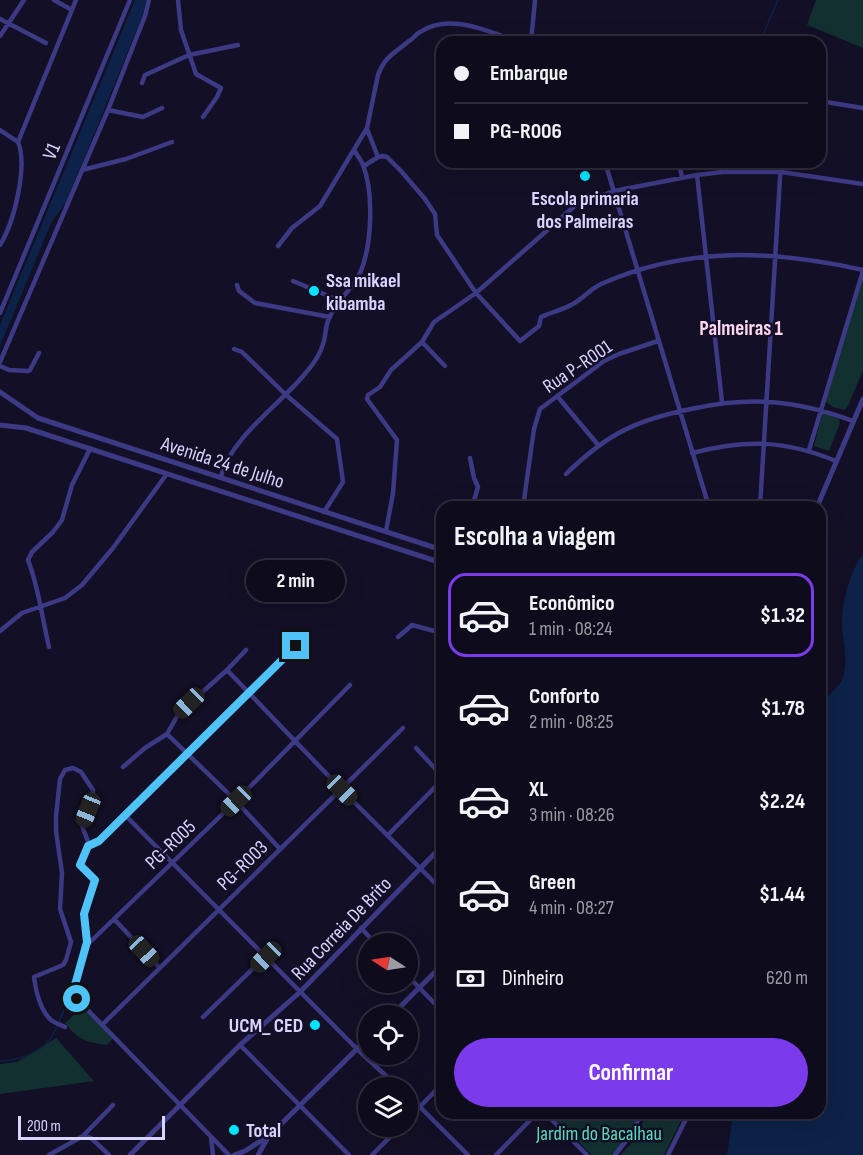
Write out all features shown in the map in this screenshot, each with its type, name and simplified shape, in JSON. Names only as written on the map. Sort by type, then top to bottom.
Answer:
[{"type":"street","points":[[0,36],[24,0]]},
{"type":"street","points":[[54,0],[72,10]]},
{"type":"street","points":[[0,245],[9,227],[16,200],[21,159],[18,142],[76,0]]},
{"type":"street","name":"V1","points":[[0,313],[130,0]]},
{"type":"street","points":[[0,362],[108,110],[145,16],[149,0]]},
{"type":"street","points":[[178,0],[180,23],[196,74],[221,88],[218,97],[203,117]]},
{"type":"street","points":[[532,36],[535,0]]},
{"type":"street","points":[[0,19],[46,43]]},
{"type":"street","points":[[278,246],[292,228],[320,206],[354,150],[367,128],[381,66],[396,49],[421,31],[440,25],[456,23],[499,36]]},
{"type":"street","points":[[142,83],[145,75],[189,55],[238,45]]},
{"type":"street","points":[[826,101],[863,108]]},
{"type":"street","points":[[108,110],[142,117],[162,108]]},
{"type":"street","points":[[367,128],[378,157]]},
{"type":"street","points":[[0,129],[18,142]]},
{"type":"street","points":[[82,170],[116,162],[172,142]]},
{"type":"street","points":[[221,476],[225,464],[247,434],[304,376],[319,354],[330,317],[338,300],[355,282],[361,271],[368,237],[370,206],[364,166],[354,150]]},
{"type":"street","points":[[364,166],[378,157],[387,157],[425,199],[436,218],[437,236],[476,293],[520,341],[539,326],[543,316],[572,305],[598,286],[638,271],[706,256],[775,255],[827,262],[863,270],[809,450]]},
{"type":"street","points":[[607,168],[707,501]]},
{"type":"street","points":[[680,168],[682,178]]},
{"type":"street","points":[[760,501],[781,168]]},
{"type":"street","points":[[386,531],[393,493],[397,440],[367,399],[370,392],[380,387],[399,362],[422,342],[434,322],[476,293],[577,204],[614,191],[697,175],[748,171],[781,172],[863,184]]},
{"type":"street","points":[[697,175],[722,402]]},
{"type":"street","points":[[293,281],[338,300]]},
{"type":"street","points":[[237,285],[239,291],[255,303],[330,317]]},
{"type":"street","name":"Rua P-R001","points":[[524,501],[538,413],[604,361],[658,341]]},
{"type":"street","points":[[422,342],[445,366]]},
{"type":"street","points":[[234,349],[242,352],[285,394],[335,436],[338,442],[343,482],[314,522]]},
{"type":"street","points":[[0,366],[9,370],[28,371],[39,353]]},
{"type":"street","name":"Avenida 24 de Julho","points":[[0,392],[38,418],[436,548]]},
{"type":"street","points":[[557,396],[599,446]]},
{"type":"street","points":[[819,501],[863,399]]},
{"type":"street","points":[[566,474],[614,435],[640,422],[722,402],[765,401],[821,409],[853,421]]},
{"type":"street","name":"Avenida 24 de Julho","points":[[0,425],[9,424],[26,428],[436,560]]},
{"type":"street","points":[[692,453],[728,446],[763,443],[809,450],[836,461]]},
{"type":"street","points":[[49,647],[39,607],[38,591],[28,560],[29,556],[62,520],[72,485],[90,449]]},
{"type":"street","points":[[470,458],[478,487],[474,501]]},
{"type":"street","points":[[0,631],[22,613],[65,598],[82,585],[113,548],[166,475]]},
{"type":"street","points":[[302,518],[306,506]]},
{"type":"street","points":[[398,637],[412,625],[436,631]]},
{"type":"street","points":[[88,846],[99,841],[296,646]]},
{"type":"street","points":[[123,767],[145,748],[167,734],[179,713],[246,650]]},
{"type":"street","points":[[227,670],[436,884]]},
{"type":"street","name":"PG-R005","points":[[86,946],[236,801],[350,685]]},
{"type":"street","name":"PG-R003","points":[[102,1025],[403,728]]},
{"type":"street","points":[[167,734],[236,801],[280,849]]},
{"type":"street","points":[[416,748],[436,771]]},
{"type":"street","points":[[65,1027],[51,1020],[42,1008],[34,977],[63,964],[70,942],[60,909],[62,873],[56,831],[60,779],[69,768],[81,772],[93,790],[93,797],[82,826],[88,846],[80,865],[95,880],[84,914],[86,946],[73,994],[229,1155]]},
{"type":"street","points":[[388,835],[436,784]]},
{"type":"street","points":[[125,815],[387,1077]]},
{"type":"street","name":"Rua Correia De Brito","points":[[130,1155],[240,1045],[300,992],[436,852]]},
{"type":"street","points":[[114,919],[159,967]]},
{"type":"street","points":[[361,928],[366,933]]},
{"type":"street","points":[[203,1017],[266,957]]},
{"type":"street","points":[[402,1005],[436,971]]},
{"type":"street","points":[[420,987],[436,1004]]},
{"type":"street","points":[[240,1045],[349,1155]]},
{"type":"street","points":[[234,1155],[245,1151],[270,1135],[357,1049]]},
{"type":"street","points":[[436,1090],[420,1107],[468,1155]]},
{"type":"street","points":[[49,1155],[83,1136],[113,1105]]},
{"type":"street","points":[[496,1155],[531,1119]]},
{"type":"street","points":[[551,1119],[587,1155]]},
{"type":"street","points":[[615,1155],[639,1119]]},
{"type":"street","points":[[668,1155],[686,1119]]},
{"type":"street","points":[[211,1135],[213,1155]]},
{"type":"street","points":[[258,1155],[270,1135]]},
{"type":"street","points":[[83,1136],[91,1138],[109,1155]]},
{"type":"street","points":[[372,1155],[390,1137]]},
{"type":"green space","points":[[816,0],[863,0],[863,48],[807,25]]},
{"type":"green space","points":[[863,276],[863,370],[845,410],[833,407],[826,402]]},
{"type":"green space","points":[[826,413],[839,419],[840,423],[829,451],[814,446],[822,414]]},
{"type":"green space","points":[[75,1005],[87,1009],[113,1038],[107,1045],[83,1039],[65,1023],[74,1015]]},
{"type":"green space","points":[[56,1038],[94,1081],[0,1094],[0,1064],[17,1062]]},
{"type":"green space","name":"Jardim do Bacalhau","points":[[555,1119],[639,1119],[615,1155],[592,1155]]},
{"type":"green space","points":[[644,1119],[682,1119],[664,1155],[621,1155],[636,1138]]},
{"type":"water","points":[[135,0],[147,0],[142,17],[66,203],[52,221],[0,346],[0,325]]},
{"type":"water","points":[[863,555],[863,1155],[727,1155],[733,1119],[826,1119],[826,698],[839,685],[845,670],[842,621],[844,605],[851,577]]},
{"type":"waterway","points":[[763,36],[778,0]]},
{"type":"waterway","points":[[0,1061],[14,1060],[41,1048],[51,1038],[67,1003]]},
{"type":"place","name":"Escola primaria dos Palmeiras","points":[[585,176]]},
{"type":"place","name":"Ssa mikael kibamba","points":[[314,291]]},
{"type":"place","name":"UCM_ CED","points":[[315,1025]]},
{"type":"place","name":"Total","points":[[234,1130]]},
{"type":"district","name":"Palmeiras 1","points":[[741,328]]},
{"type":"route","points":[[77,999],[73,992],[87,940],[83,918],[95,880],[80,865],[88,846],[99,841],[296,646]]}]
